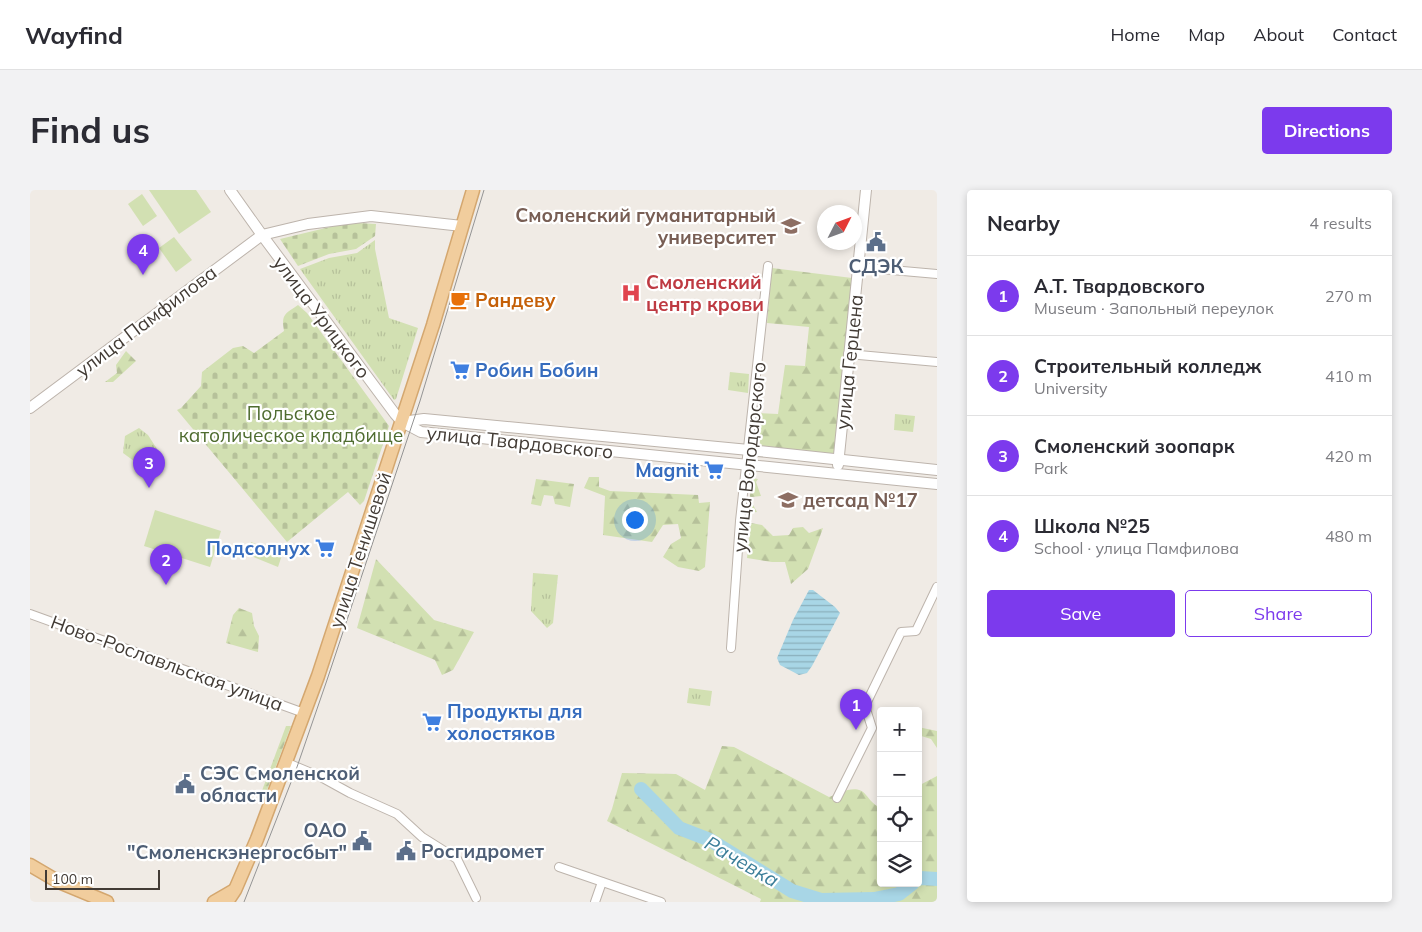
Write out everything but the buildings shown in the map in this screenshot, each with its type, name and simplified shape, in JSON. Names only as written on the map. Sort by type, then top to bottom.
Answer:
[{"type":"main road","name":"улица Тенишевой","points":[[231,898],[256,839],[318,676],[433,325],[473,190]]},
{"type":"main road","points":[[30,865],[60,882],[107,902]]},
{"type":"main road","points":[[214,902],[231,898]]},
{"type":"street","name":"улица Урицкого","points":[[230,190],[402,422]]},
{"type":"street","name":"улица Герцена","points":[[837,474],[866,190]]},
{"type":"street","name":"улица Урицкого","points":[[262,235],[308,224],[371,216],[462,226]]},
{"type":"street","name":"улица Памфилова","points":[[30,408],[262,235]]},
{"type":"street","name":"улица Володарского","points":[[731,648],[740,521],[768,266]]},
{"type":"street","points":[[858,267],[937,274]]},
{"type":"street","points":[[848,354],[937,362]]},
{"type":"street","name":"улица Твардовского","points":[[402,422],[424,419],[937,470]]},
{"type":"street","name":"улица Твардовского","points":[[402,422],[421,432],[937,484]]},
{"type":"street","points":[[599,451],[601,437]]},
{"type":"street","points":[[837,798],[872,728],[865,706],[901,632],[916,631],[937,587]]},
{"type":"street","name":"Ново-Рославльская улица","points":[[30,614],[304,712]]},
{"type":"street","points":[[285,762],[321,776],[350,793],[397,814],[422,837],[457,859],[476,898]]},
{"type":"street","points":[[559,867],[661,902]]},
{"type":"street","points":[[595,902],[602,882]]},
{"type":"green space","points":[[149,190],[196,190],[211,212],[179,234]]},
{"type":"green space","points":[[142,194],[157,216],[143,226],[128,204]]},
{"type":"green space","points":[[359,223],[376,224],[375,236],[356,249],[329,254],[298,266],[280,239],[334,226]]},
{"type":"green space","points":[[174,237],[192,260],[176,272],[159,248]]},
{"type":"green space","points":[[375,240],[375,249],[389,318],[418,328],[396,399],[394,400],[300,269],[329,258],[357,253]]},
{"type":"green space","points":[[772,268],[852,278],[838,455],[755,445],[758,413],[778,414],[785,365],[805,366],[809,327],[767,323]]},
{"type":"green space","name":"Польское католическое кладбище","points":[[298,305],[307,313],[389,426],[364,501],[360,505],[348,492],[287,542],[177,410],[201,386],[202,372],[233,348],[243,346],[254,353],[284,331],[283,321],[285,315]]},
{"type":"green space","points":[[126,351],[136,361],[113,382],[105,382],[117,373],[116,365]]},
{"type":"green space","points":[[730,372],[749,374],[748,393],[728,390]]},
{"type":"green space","points":[[895,414],[915,416],[913,432],[894,430]]},
{"type":"green space","points":[[139,428],[148,435],[157,449],[138,464],[123,453],[125,436]]},
{"type":"green space","points":[[589,477],[599,477],[599,487],[610,491],[698,495],[699,503],[710,502],[705,567],[699,571],[678,567],[663,557],[671,544],[681,538],[678,524],[663,525],[652,542],[603,535],[605,496],[584,488]]},
{"type":"green space","points":[[752,478],[758,479],[756,482],[761,496],[752,497],[751,501],[757,512],[748,513]]},
{"type":"green space","points":[[536,479],[574,484],[570,507],[555,504],[553,496],[544,495],[541,506],[531,504]]},
{"type":"green space","points":[[155,510],[221,531],[210,567],[144,546]]},
{"type":"green space","points":[[751,523],[762,525],[773,536],[789,535],[793,528],[803,527],[809,533],[823,528],[808,569],[791,584],[785,562],[747,558]]},
{"type":"green space","points":[[251,542],[282,555],[278,567],[246,554]]},
{"type":"green space","points":[[376,559],[434,620],[474,632],[453,670],[442,675],[435,660],[357,628]]},
{"type":"green space","points":[[533,573],[558,575],[553,623],[547,628],[531,611]]},
{"type":"green space","points":[[239,608],[252,613],[254,626],[259,636],[258,652],[226,643],[233,615]]},
{"type":"green space","points":[[689,688],[712,691],[710,706],[687,703]]},
{"type":"green space","points":[[286,726],[291,726],[264,798],[260,796]]},
{"type":"green space","points":[[922,728],[937,731],[937,748],[931,739],[922,736]]},
{"type":"green space","points":[[722,746],[734,747],[829,797],[853,789],[862,791],[877,806],[877,887],[922,887],[922,784],[937,776],[937,902],[760,902],[761,899],[607,821],[622,773],[676,774],[705,790]]},
{"type":"water","points":[[809,590],[813,590],[840,613],[812,666],[807,673],[799,675],[780,665],[777,658],[793,620]]},
{"type":"waterway","name":"Рачевка","points":[[641,789],[679,828],[710,840],[792,891],[821,900],[874,899],[899,894],[908,887]]},
{"type":"waterway","name":"Рачевка","points":[[922,878],[937,879]]},
{"type":"tram line","points":[[244,902],[297,767],[327,680],[420,401],[484,190]]},
{"type":"place","name":"Смоленский гуманитарный университет","points":[[791,226]]},
{"type":"place","name":"СДЭК","points":[[876,242]]},
{"type":"place","name":"Школа №25","points":[[143,275]]},
{"type":"place","name":"Смоленский центр крови","points":[[631,293]]},
{"type":"place","name":"Рандеву","points":[[460,300]]},
{"type":"place","name":"Робин Бобин","points":[[460,370]]},
{"type":"place","name":"Magnit","points":[[714,470]]},
{"type":"place","name":"Смоленский зоопарк","points":[[149,488]]},
{"type":"place","name":"детсад №17","points":[[788,500]]},
{"type":"place","name":"Подсолнух","points":[[325,548]]},
{"type":"place","name":"Строительный колледж","points":[[166,585]]},
{"type":"place","name":"Продукты для холостяков","points":[[432,722]]},
{"type":"place","name":"А.Т. Твардовского","points":[[856,730]]},
{"type":"place","name":"СЭС Смоленской области","points":[[185,784]]},
{"type":"place","name":"ОАО \"Смоленскэнергосбыт\"","points":[[362,841]]},
{"type":"place","name":"Росгидромет","points":[[406,851]]}]
